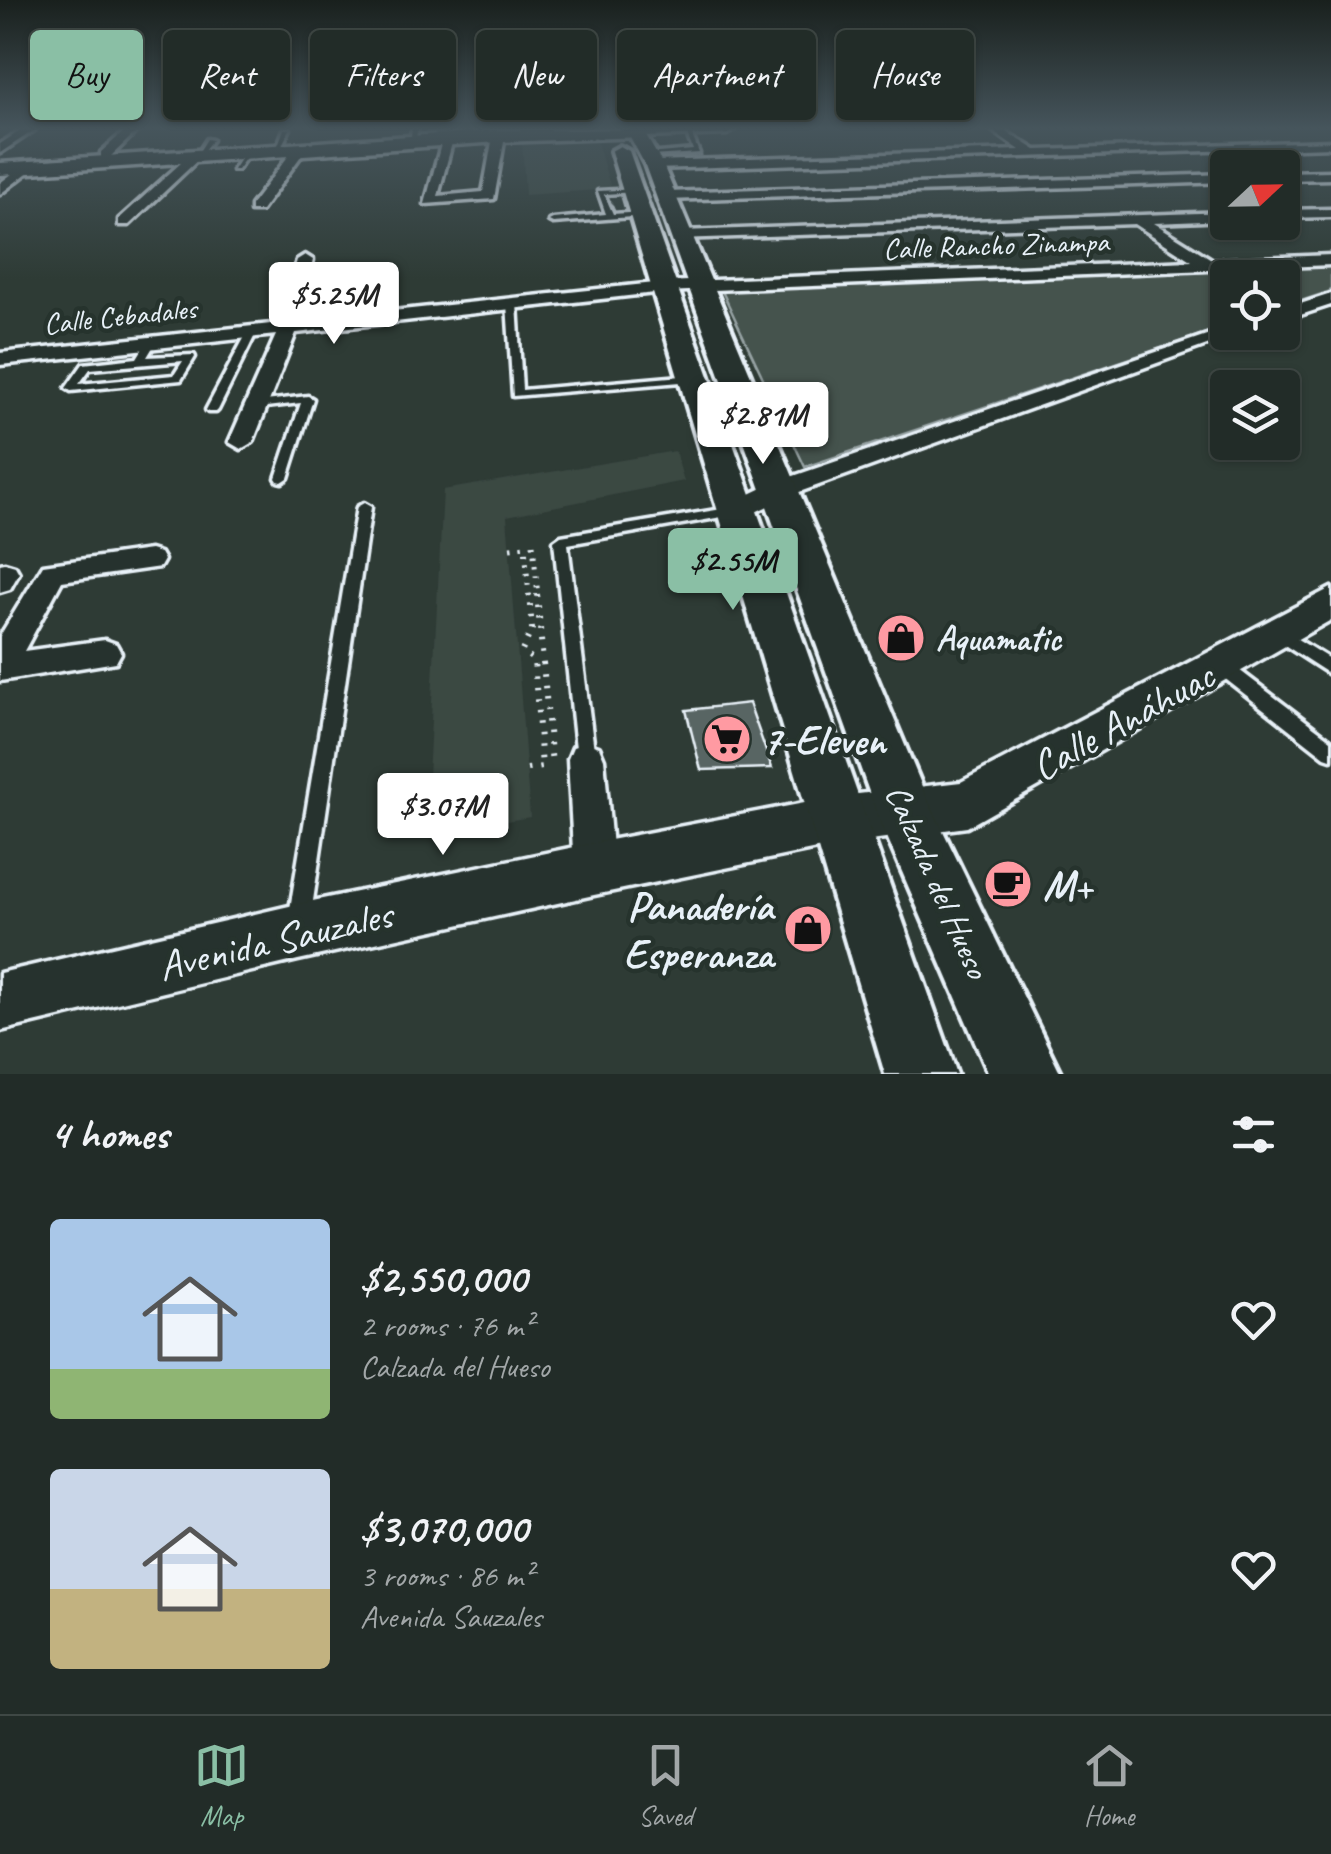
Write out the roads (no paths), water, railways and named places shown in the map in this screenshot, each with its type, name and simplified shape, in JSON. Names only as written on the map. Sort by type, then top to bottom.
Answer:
[{"type":"main road","name":"Calzada del Hueso","points":[[641,179],[675,283],[694,378],[921,1074]]},
{"type":"main road","name":"Calzada del Hueso","points":[[675,283],[782,489],[904,812],[1025,1074]]},
{"type":"street","points":[[124,222],[170,179]]},
{"type":"street","points":[[256,208],[270,179]]},
{"type":"street","points":[[445,179],[430,201],[489,196],[484,179]]},
{"type":"street","points":[[715,179],[1139,219],[1210,217]]},
{"type":"street","points":[[926,179],[1082,183],[1195,179]]},
{"type":"street","points":[[1076,179],[1208,264]]},
{"type":"street","points":[[1300,213],[1331,212]]},
{"type":"street","points":[[241,442],[290,321],[305,260]]},
{"type":"street","name":"Calle Rancho Zinampa","points":[[675,283],[1331,260]]},
{"type":"street","name":"Calle Cebadales","points":[[0,359],[252,331],[290,321],[512,303],[565,292],[675,283]]},
{"type":"street","points":[[0,343],[290,321],[565,292]]},
{"type":"street","points":[[1300,310],[1331,299]]},
{"type":"street","points":[[738,510],[782,489],[1210,340]]},
{"type":"street","points":[[0,666],[52,572],[150,560]]},
{"type":"street","name":"Calle Anáhuac","points":[[904,812],[966,804],[1331,602]]},
{"type":"street","points":[[0,666],[104,652]]},
{"type":"street","points":[[567,763],[594,869]]},
{"type":"street","name":"Avenida Sauzales","points":[[0,1002],[298,932],[594,869],[841,820],[904,812]]},
{"type":"lane","points":[[553,221],[627,179]]},
{"type":"lane","points":[[512,303],[517,394],[694,378]]},
{"type":"lane","points":[[212,410],[252,331]]},
{"type":"lane","points":[[140,362],[151,342]]},
{"type":"lane","points":[[190,356],[176,378],[71,388],[87,366],[140,362],[190,356]]},
{"type":"lane","points":[[257,405],[308,399],[282,478]]},
{"type":"lane","points":[[298,932],[364,507]]},
{"type":"lane","points":[[567,763],[561,541],[738,510]]},
{"type":"lane","points":[[1278,632],[1331,668]]},
{"type":"lane","points":[[1220,665],[1331,751]]},
{"type":"place","name":"Aquamatic","points":[[901,638]]},
{"type":"place","name":"7-Eleven","points":[[727,739]]},
{"type":"place","name":"M+","points":[[1008,884]]},
{"type":"place","name":"Panadería Esperanza","points":[[808,929]]}]
